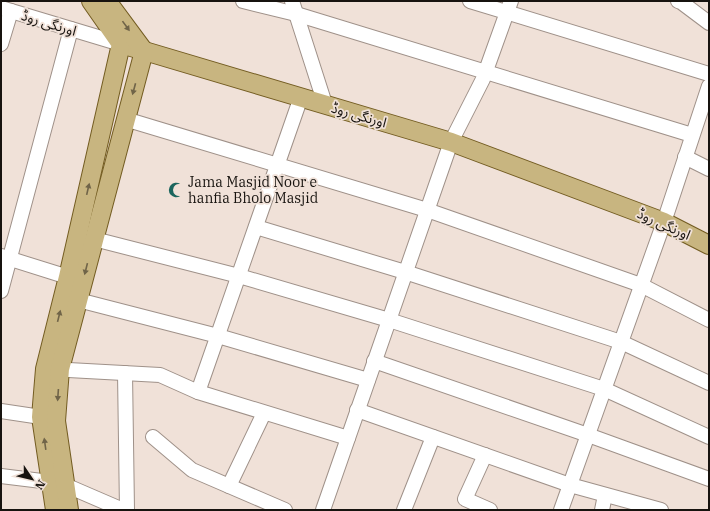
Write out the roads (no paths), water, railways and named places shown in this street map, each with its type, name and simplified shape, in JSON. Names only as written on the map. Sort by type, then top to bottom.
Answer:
[{"type":"main road","points":[[69,510],[58,483],[41,417],[53,369],[68,277],[121,44],[91,1]]},
{"type":"main road","points":[[54,510],[58,483],[53,369],[78,300],[144,51],[107,1]]},
{"type":"main road","name":"اورنگی روڈ","points":[[121,44],[451,142],[664,222],[709,244]]},
{"type":"street","points":[[242,1],[294,7],[485,72],[692,135]]},
{"type":"street","points":[[470,1],[508,7],[709,74]]},
{"type":"street","points":[[678,1],[709,23]]},
{"type":"street","points":[[294,7],[325,104]]},
{"type":"street","points":[[322,510],[451,142],[485,72],[508,7]]},
{"type":"street","name":"اورنگی روڈ","points":[[6,10],[121,44]]},
{"type":"street","points":[[1,44],[6,10]]},
{"type":"street","points":[[1,291],[5,257],[71,29]]},
{"type":"street","points":[[561,510],[664,222],[692,135],[706,101],[709,86]]},
{"type":"street","points":[[198,392],[301,97]]},
{"type":"street","points":[[125,119],[427,210],[641,285],[709,320]]},
{"type":"street","points":[[685,157],[709,169]]},
{"type":"street","points":[[256,227],[406,272],[621,342],[709,383]]},
{"type":"street","points":[[94,239],[239,276],[389,320],[604,389],[709,437]]},
{"type":"street","points":[[5,257],[68,277]]},
{"type":"street","points":[[78,300],[218,336],[368,380]]},
{"type":"street","points":[[374,361],[588,435],[709,479]]},
{"type":"street","points":[[53,369],[160,375],[198,392],[348,438]]},
{"type":"street","points":[[125,373],[127,510]]},
{"type":"street","points":[[357,410],[570,485],[606,495],[634,506],[661,510]]},
{"type":"street","points":[[1,411],[41,417]]},
{"type":"street","points":[[229,486],[264,413]]},
{"type":"street","points":[[153,437],[192,470],[285,510]]},
{"type":"street","points":[[404,510],[433,437]]},
{"type":"street","points":[[485,455],[465,499],[490,510]]},
{"type":"street","points":[[1,476],[58,483],[123,510]]},
{"type":"street","points":[[602,510],[606,495]]},
{"type":"place","name":"Jama Masjid Noor e hanfia Bholo Masjid","points":[[176,190]]}]
